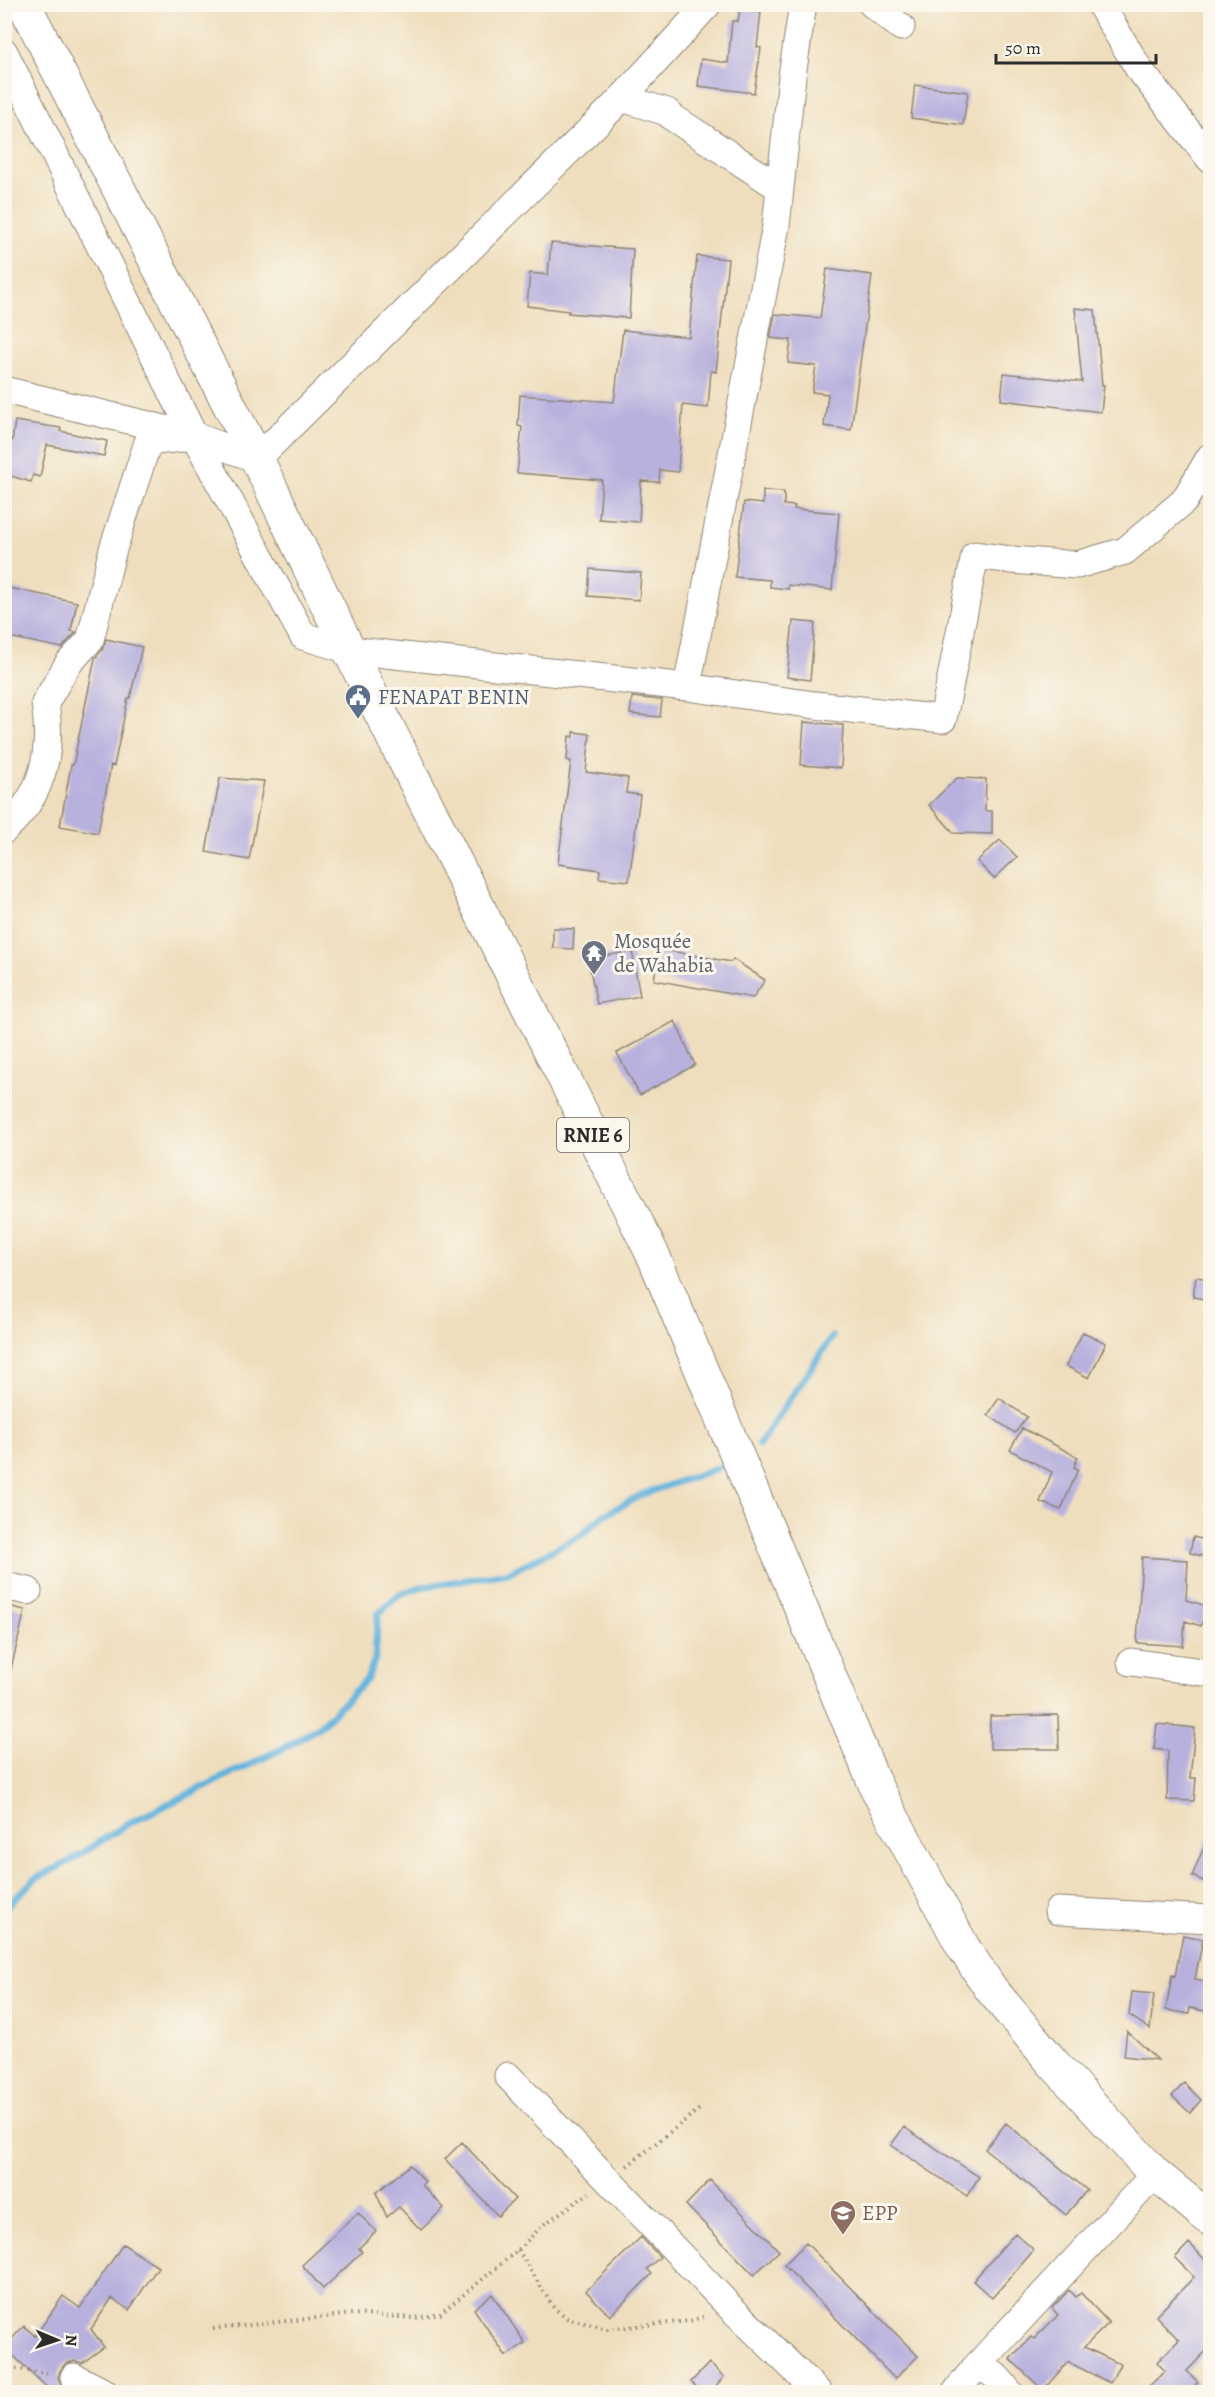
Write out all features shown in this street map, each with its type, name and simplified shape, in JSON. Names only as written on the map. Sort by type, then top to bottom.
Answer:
[{"type":"main road","name":"RNIE 6","points":[[27,5],[257,459],[349,650],[654,1257],[876,1787],[963,1947],[991,1989],[1024,2030],[1155,2174],[1210,2219]]},
{"type":"street","points":[[4,390],[194,436],[257,459],[622,98],[708,4]]},
{"type":"street","points":[[687,687],[776,226],[792,76],[803,4]]},
{"type":"street","points":[[872,4],[901,27]]},
{"type":"street","points":[[1100,4],[1139,69],[1210,159]]},
{"type":"street","points":[[4,52],[194,436],[303,636],[349,650],[943,718],[975,555],[1077,565],[1125,551],[1184,501],[1210,457]]},
{"type":"street","points":[[622,98],[667,112],[780,188]]},
{"type":"street","points":[[4,830],[29,804],[43,769],[49,729],[45,703],[68,664],[90,640],[113,549],[148,442],[194,436]]},
{"type":"street","points":[[1131,1662],[1210,1673]]},
{"type":"street","points":[[1058,1911],[1210,1919]]},
{"type":"street","points":[[508,2076],[733,2310],[818,2392]]},
{"type":"street","points":[[956,2392],[974,2369],[1155,2174]]},
{"type":"street","points":[[974,2369],[993,2373],[1009,2392]]},
{"type":"street","points":[[74,2377],[104,2392]]},
{"type":"path","points":[[213,2329],[353,2314],[415,2318],[440,2314],[518,2250],[543,2225],[608,2180],[702,2107]]},
{"type":"path","points":[[518,2250],[554,2308],[567,2318],[607,2329],[689,2321],[733,2310]]},
{"type":"path","points":[[4,2367],[74,2377]]},
{"type":"building","points":[[740,9],[761,12],[757,47],[761,48],[754,93],[698,86],[701,59],[728,63],[732,21],[738,21]]},
{"type":"building","points":[[915,85],[968,92],[963,125],[911,118]]},
{"type":"building","points":[[551,243],[633,249],[629,318],[568,313],[569,311],[527,306],[530,273],[548,275]]},
{"type":"building","points":[[697,256],[728,259],[716,372],[711,371],[708,408],[683,405],[678,472],[660,470],[659,482],[641,481],[639,522],[599,519],[602,480],[517,473],[522,427],[518,426],[520,395],[614,402],[623,330],[689,337]]},
{"type":"building","points":[[827,269],[872,275],[851,430],[824,426],[828,394],[812,392],[816,366],[788,363],[791,340],[770,338],[775,314],[820,318]]},
{"type":"building","points":[[1075,308],[1095,310],[1102,385],[1104,385],[1101,412],[1001,400],[1004,373],[1082,382]]},
{"type":"building","points":[[15,421],[61,428],[60,431],[107,441],[104,456],[47,445],[40,477],[33,475],[31,482],[4,474],[4,450],[7,440],[12,441]]},
{"type":"building","points":[[763,491],[784,492],[784,505],[795,506],[794,509],[839,513],[832,590],[788,585],[788,589],[770,587],[770,580],[735,577],[744,502],[763,504]]},
{"type":"building","points":[[590,569],[641,573],[639,600],[588,596]]},
{"type":"building","points":[[4,587],[77,602],[71,631],[76,632],[62,648],[4,636]]},
{"type":"building","points":[[793,621],[815,623],[810,680],[787,677]]},
{"type":"building","points":[[106,639],[142,647],[130,698],[128,698],[114,766],[111,765],[98,833],[60,826],[95,658],[102,650]]},
{"type":"building","points":[[632,697],[662,700],[660,717],[630,714]]},
{"type":"building","points":[[804,722],[843,725],[841,768],[801,765]]},
{"type":"building","points":[[574,732],[590,734],[586,772],[628,778],[626,793],[640,795],[629,881],[599,878],[600,870],[558,864],[571,761],[567,760],[569,736],[574,737]]},
{"type":"building","points":[[220,778],[264,781],[249,860],[206,852]]},
{"type":"building","points":[[957,778],[986,779],[985,811],[992,811],[992,834],[954,833],[929,805]]},
{"type":"building","points":[[1000,840],[1017,857],[994,879],[977,861]]},
{"type":"building","points":[[553,928],[574,929],[573,949],[553,948]]},
{"type":"building","points":[[659,949],[731,962],[733,959],[765,980],[753,998],[654,980]]},
{"type":"building","points":[[632,951],[640,996],[597,1004],[588,959]]},
{"type":"building","points":[[675,1021],[695,1065],[640,1095],[617,1053]]},
{"type":"building","points":[[1196,1277],[1210,1279],[1210,1300],[1193,1297]]},
{"type":"building","points":[[1083,1332],[1106,1343],[1089,1378],[1066,1366]]},
{"type":"building","points":[[999,1398],[1027,1417],[1015,1433],[988,1415]]},
{"type":"building","points":[[1022,1428],[1078,1457],[1074,1467],[1078,1469],[1061,1510],[1040,1502],[1052,1472],[1010,1450]]},
{"type":"building","points":[[1193,1537],[1210,1541],[1210,1558],[1190,1553]]},
{"type":"building","points":[[1142,1557],[1188,1560],[1186,1600],[1207,1606],[1201,1626],[1185,1621],[1183,1646],[1137,1643]]},
{"type":"building","points":[[4,1605],[25,1610],[11,1669],[4,1668]]},
{"type":"building","points":[[1058,1715],[1059,1749],[990,1749],[990,1716]]},
{"type":"building","points":[[1157,1724],[1195,1728],[1190,1778],[1196,1778],[1194,1801],[1167,1800],[1168,1751],[1154,1749]]},
{"type":"building","points":[[1210,1832],[1210,1884],[1192,1876]]},
{"type":"building","points":[[1183,1935],[1203,1939],[1195,1979],[1210,1982],[1210,2012],[1190,2008],[1189,2014],[1166,2010],[1172,1975],[1175,1976]]},
{"type":"building","points":[[1132,1992],[1154,1994],[1150,2029],[1129,2015]]},
{"type":"building","points":[[1127,2031],[1158,2060],[1124,2056]]},
{"type":"building","points":[[1184,2083],[1201,2100],[1190,2113],[1172,2096]]},
{"type":"building","points":[[1006,2123],[1087,2190],[1066,2215],[985,2149]]},
{"type":"building","points":[[904,2127],[979,2177],[967,2196],[891,2145]]},
{"type":"building","points":[[462,2142],[515,2199],[498,2216],[445,2159]]},
{"type":"building","points":[[410,2165],[425,2182],[422,2185],[444,2208],[421,2230],[399,2207],[387,2217],[376,2193]]},
{"type":"building","points":[[710,2180],[779,2251],[754,2275],[686,2205]]},
{"type":"building","points":[[358,2213],[376,2231],[359,2248],[362,2252],[323,2289],[302,2265]]},
{"type":"building","points":[[1015,2233],[1034,2250],[992,2298],[973,2281]]},
{"type":"building","points":[[641,2237],[660,2257],[647,2269],[652,2274],[610,2316],[586,2291]]},
{"type":"building","points":[[806,2243],[918,2356],[895,2379],[784,2265]]},
{"type":"building","points":[[1189,2243],[1208,2263],[1210,2260],[1210,2347],[1187,2371],[1198,2382],[1188,2392],[1143,2392],[1165,2371],[1157,2362],[1179,2340],[1156,2316],[1194,2277],[1175,2258]]},
{"type":"building","points":[[123,2244],[158,2267],[129,2310],[112,2298],[91,2329],[104,2347],[82,2363],[74,2361],[65,2364],[58,2377],[61,2386],[52,2392],[4,2347],[24,2326],[35,2336],[63,2296],[80,2308]]},
{"type":"building","points":[[1069,2290],[1076,2297],[1081,2293],[1109,2323],[1084,2347],[1120,2364],[1110,2383],[1068,2362],[1043,2390],[1010,2359],[1031,2337],[1034,2339],[1058,2315],[1052,2308]]},
{"type":"building","points":[[492,2294],[525,2343],[506,2356],[474,2309]]},
{"type":"building","points":[[709,2363],[724,2377],[710,2392],[702,2392],[691,2382]]},
{"type":"waterway","points":[[759,1445],[832,1337]]},
{"type":"waterway","points":[[4,1909],[35,1879],[70,1861],[129,1823],[284,1748],[319,1727],[367,1679],[375,1659],[378,1614],[400,1594],[421,1587],[508,1573],[580,1536],[604,1515],[643,1494],[718,1468]]},
{"type":"place","name":"FENAPAT BENIN","points":[[358,720]]},
{"type":"place","name":"Mosquée de Wahabia","points":[[594,976]]},
{"type":"place","name":"EPP","points":[[843,2236]]}]
